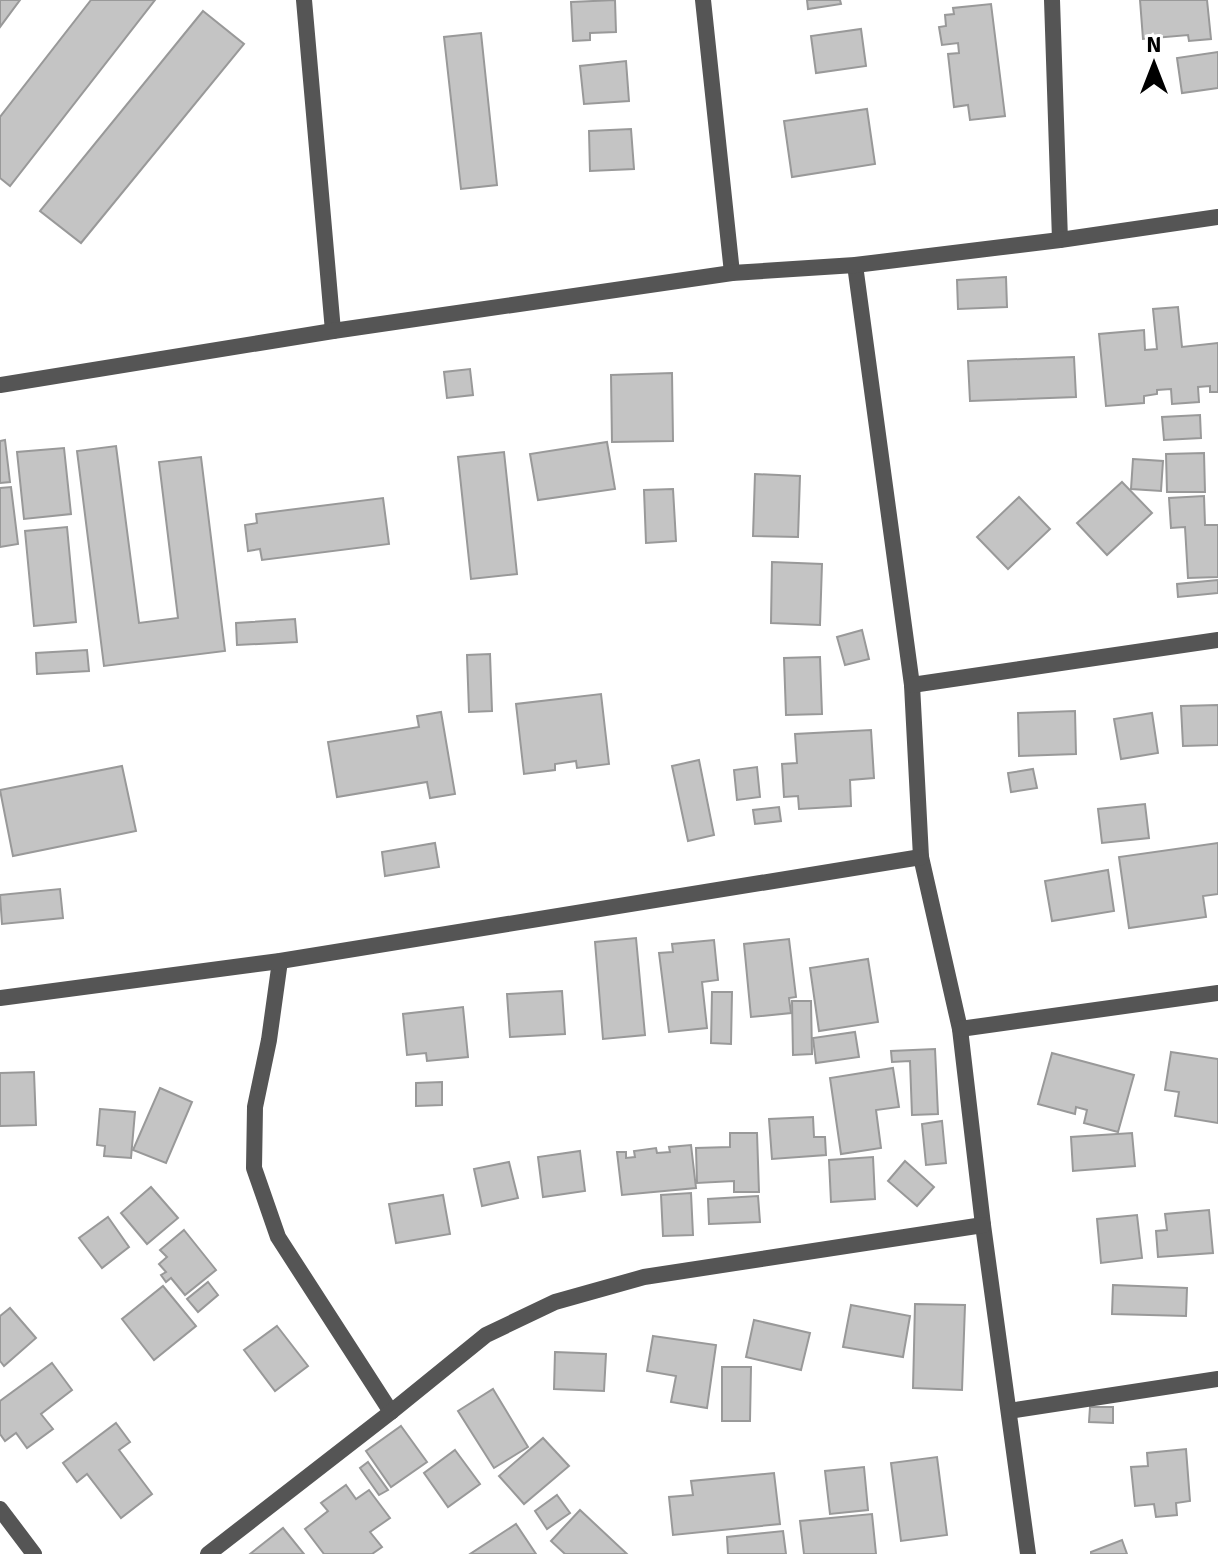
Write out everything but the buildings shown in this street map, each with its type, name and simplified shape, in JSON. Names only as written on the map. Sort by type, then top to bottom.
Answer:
[{"type":"street","points":[[304,0],[333,331]]},
{"type":"street","points":[[703,0],[732,273]]},
{"type":"street","points":[[1052,0],[1060,240]]},
{"type":"street","points":[[0,385],[333,331],[732,273],[855,265],[1218,217]]},
{"type":"street","points":[[855,265],[912,685],[921,857],[960,1029],[1028,1554]]},
{"type":"street","points":[[912,685],[1218,640]]},
{"type":"street","points":[[0,998],[280,961],[921,857]]},
{"type":"street","points":[[280,961],[269,1040],[255,1107],[254,1168],[278,1237],[391,1412]]},
{"type":"street","points":[[960,1029],[1218,993]]},
{"type":"street","points":[[208,1554],[486,1335],[555,1302],[644,1277],[983,1225]]},
{"type":"street","points":[[1009,1411],[1218,1379]]},
{"type":"street","points":[[0,1509],[34,1554]]}]
